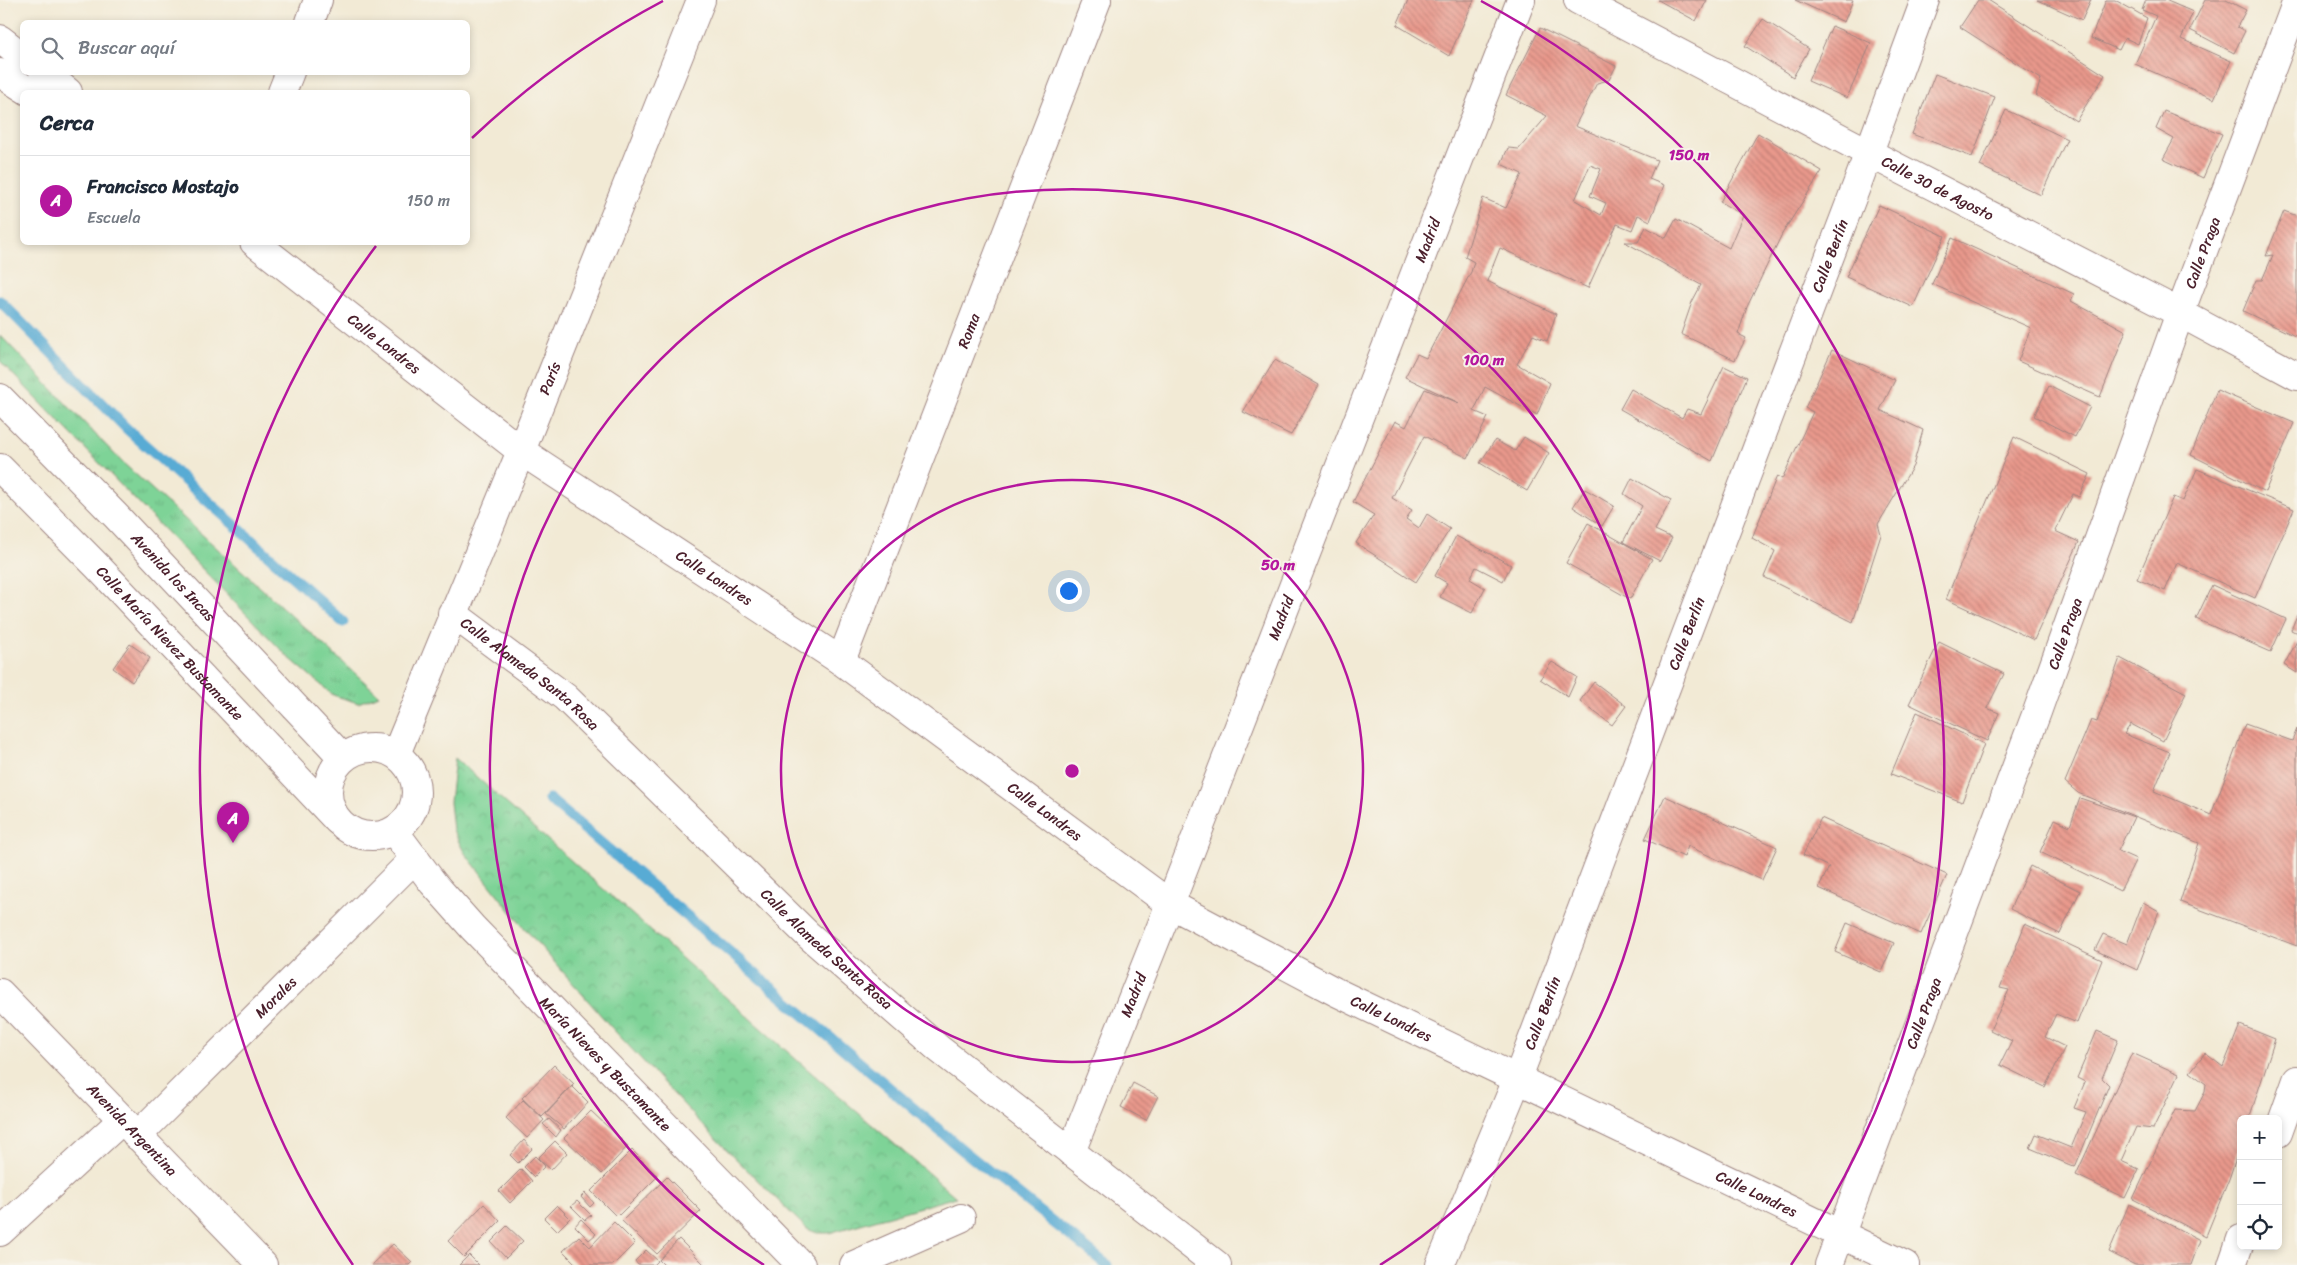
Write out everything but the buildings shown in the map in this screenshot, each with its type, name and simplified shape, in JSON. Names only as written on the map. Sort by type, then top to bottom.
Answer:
[{"type":"street","points":[[311,20],[318,0]]},
{"type":"street","name":"París","points":[[396,754],[452,614],[521,451],[701,0]]},
{"type":"street","name":"Roma","points":[[841,662],[1097,0]]},
{"type":"street","name":"Madrid","points":[[1070,1152],[1170,904],[1521,0]]},
{"type":"street","name":"Calle 30 de Agosto","points":[[1578,0],[1869,153],[2180,312],[2297,376]]},
{"type":"street","name":"Calle Berlín","points":[[1440,1265],[1517,1080],[1869,153],[1925,0]]},
{"type":"street","name":"Calle Praga","points":[[1829,1265],[2037,712],[2180,312],[2297,1]]},
{"type":"street","points":[[0,38],[20,54]]},
{"type":"street","points":[[0,73],[27,90]]},
{"type":"street","points":[[47,75],[66,90]]},
{"type":"street","points":[[283,90],[289,75]]},
{"type":"street","name":"Calle Londres","points":[[258,245],[521,451],[841,662],[1170,904],[1336,992],[1905,1265]]},
{"type":"street","name":"Avenida los Incas","points":[[0,398],[116,516],[343,758]]},
{"type":"street","name":"Calle María Nievez Bustamante","points":[[0,468],[97,566],[338,821]]},
{"type":"street","name":"Calle Alameda Santa Rosa","points":[[452,614],[565,697],[807,934],[939,1049],[1217,1265]]},
{"type":"street","points":[[369,748],[382,749],[396,754],[407,765],[415,778],[417,793],[414,808],[406,822],[394,831],[380,836],[365,836],[350,831],[338,821],[331,809],[327,795],[328,781],[334,769],[343,758],[355,751],[369,748]]},
{"type":"street","name":"María Nieves y Bustamante","points":[[394,831],[433,883],[473,928],[801,1265]]},
{"type":"street","name":"Morales","points":[[0,1232],[130,1128],[415,858]]},
{"type":"street","name":"Avenida Argentina","points":[[0,993],[263,1265]]},
{"type":"street","points":[[2282,1122],[2297,1080]]},
{"type":"street","points":[[854,1265],[961,1218]]},
{"type":"street","points":[[2232,1265],[2237,1250]]},
{"type":"green space","points":[[0,335],[122,462],[379,695],[358,703],[333,695],[287,656],[0,361]]},
{"type":"green space","points":[[455,758],[798,1061],[956,1197],[829,1233],[817,1233],[807,1229],[714,1137],[612,1028],[520,923],[464,852],[453,830],[450,802]]},
{"type":"waterway","points":[[0,301],[126,428],[343,622]]},
{"type":"waterway","points":[[549,799],[965,1152],[1107,1265]]},
{"type":"place","name":"Francisco Mostajo","points":[[233,843]]}]
